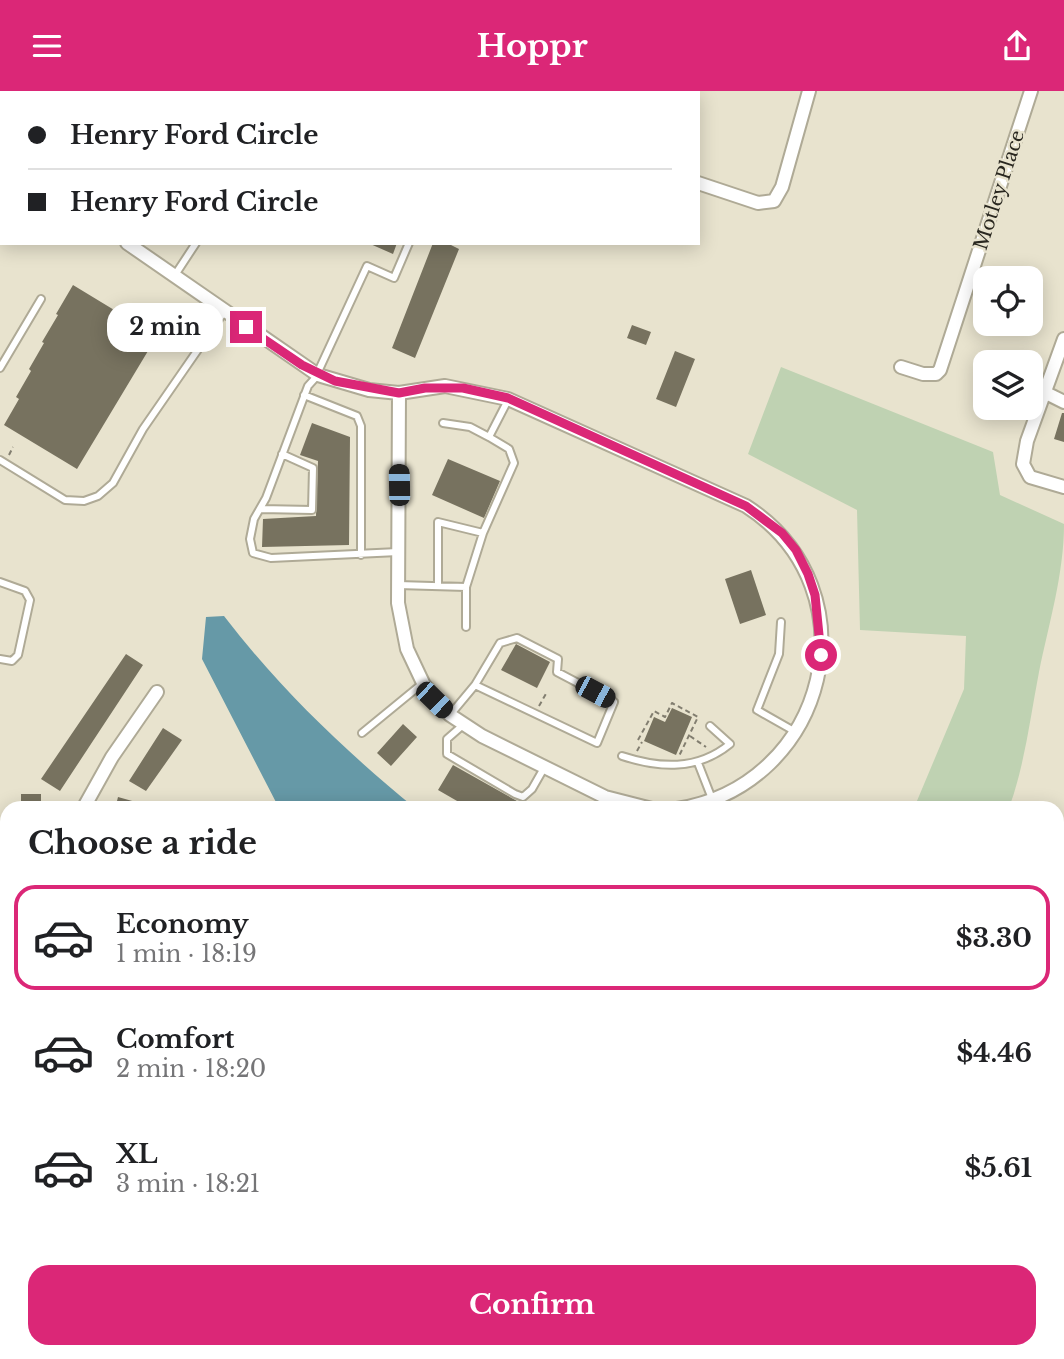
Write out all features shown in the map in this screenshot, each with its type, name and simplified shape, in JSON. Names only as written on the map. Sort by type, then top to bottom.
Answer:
[{"type":"street","points":[[700,184],[758,203],[774,201],[782,187],[809,91]]},
{"type":"street","name":"Motley Place","points":[[901,367],[923,374],[936,374],[940,370],[1031,91]]},
{"type":"street","points":[[130,245],[317,375],[369,390],[399,393],[445,386],[508,398],[719,492],[761,516],[782,533],[796,550],[815,595],[821,655],[814,692],[796,733],[762,771],[718,801]]},
{"type":"street","points":[[1064,339],[1061,360],[1027,441],[1023,464],[1030,477],[1064,487]]},
{"type":"street","points":[[399,393],[398,585],[401,628],[423,683],[450,715],[463,725],[544,768],[617,801]]},
{"type":"street","points":[[1046,393],[1064,402]]},
{"type":"street","points":[[87,801],[111,757],[157,692]]},
{"type":"lane","points":[[173,276],[193,245]]},
{"type":"lane","points":[[398,552],[271,558],[253,553],[250,539],[254,519],[261,509],[304,395],[317,375],[367,266],[394,278],[408,245]]},
{"type":"lane","points":[[0,368],[41,299]]},
{"type":"lane","points":[[0,460],[65,500],[83,501],[98,496],[113,483],[143,429],[224,312]]},
{"type":"lane","points":[[304,395],[357,416],[361,426],[361,555]]},
{"type":"lane","points":[[489,437],[508,398]]},
{"type":"lane","points":[[443,423],[470,427],[489,437],[509,449],[514,463],[483,533],[466,587],[466,627]]},
{"type":"lane","points":[[261,509],[312,510],[313,468],[282,454]]},
{"type":"lane","points":[[438,585],[438,522],[483,533]]},
{"type":"lane","points":[[0,582],[25,591],[30,600],[18,655],[12,661],[0,659]]},
{"type":"lane","points":[[398,585],[466,587]]},
{"type":"lane","points":[[781,622],[779,654],[757,710],[796,733]]},
{"type":"lane","points":[[450,715],[475,685],[500,643],[517,638],[558,659],[557,672],[614,702],[597,743],[475,685]]},
{"type":"lane","points":[[362,733],[423,683]]},
{"type":"lane","points":[[463,725],[447,739],[447,754],[515,794],[523,797],[532,789],[544,768]]},
{"type":"lane","points":[[622,755],[651,765],[698,763],[730,744],[710,726]]},
{"type":"lane","points":[[698,763],[713,801]]},
{"type":"path","points":[[8,456],[13,447]]},
{"type":"path","points":[[535,713],[547,692]]},
{"type":"path","points":[[638,740],[654,711],[665,717],[672,703],[698,716],[679,757]]},
{"type":"path","points":[[689,736],[709,749]]},
{"type":"green space","points":[[781,367],[993,452],[1000,495],[1064,524],[1062,561],[1055,598],[1023,758],[1011,801],[917,801],[964,689],[966,636],[860,630],[857,510],[748,454]]},
{"type":"water","points":[[224,616],[290,694],[363,764],[407,801],[275,801],[202,659],[206,617]]},
{"type":"building","points":[[373,245],[396,245],[393,254]]},
{"type":"building","points":[[432,245],[451,245],[459,249],[415,358],[392,348]]},
{"type":"building","points":[[73,285],[157,336],[77,469],[4,425],[19,399],[16,397],[31,371],[29,369],[44,343],[42,342]]},
{"type":"building","points":[[632,325],[651,332],[646,345],[627,338]]},
{"type":"building","points":[[675,351],[695,359],[676,407],[656,399]]},
{"type":"building","points":[[1064,413],[1064,442],[1054,439]]},
{"type":"building","points":[[312,423],[350,437],[349,545],[262,547],[263,519],[316,516],[318,461],[300,455]]},
{"type":"building","points":[[448,459],[500,481],[484,518],[432,495]]},
{"type":"building","points":[[751,570],[766,615],[740,624],[725,579]]},
{"type":"building","points":[[516,644],[550,662],[537,688],[501,670]]},
{"type":"building","points":[[126,654],[143,665],[60,791],[41,779]]},
{"type":"building","points":[[672,708],[692,717],[676,755],[644,741],[654,717],[665,722]]},
{"type":"building","points":[[403,724],[417,737],[391,766],[377,753]]},
{"type":"building","points":[[163,728],[182,740],[146,791],[129,781]]},
{"type":"building","points":[[453,765],[517,801],[457,801],[438,790]]},
{"type":"building","points":[[21,794],[41,794],[41,801],[21,801]]},
{"type":"route","points":[[246,327],[318,375],[335,381],[369,390],[399,393],[445,386],[508,398],[746,506],[773,524],[796,550],[815,595],[821,655]]}]
